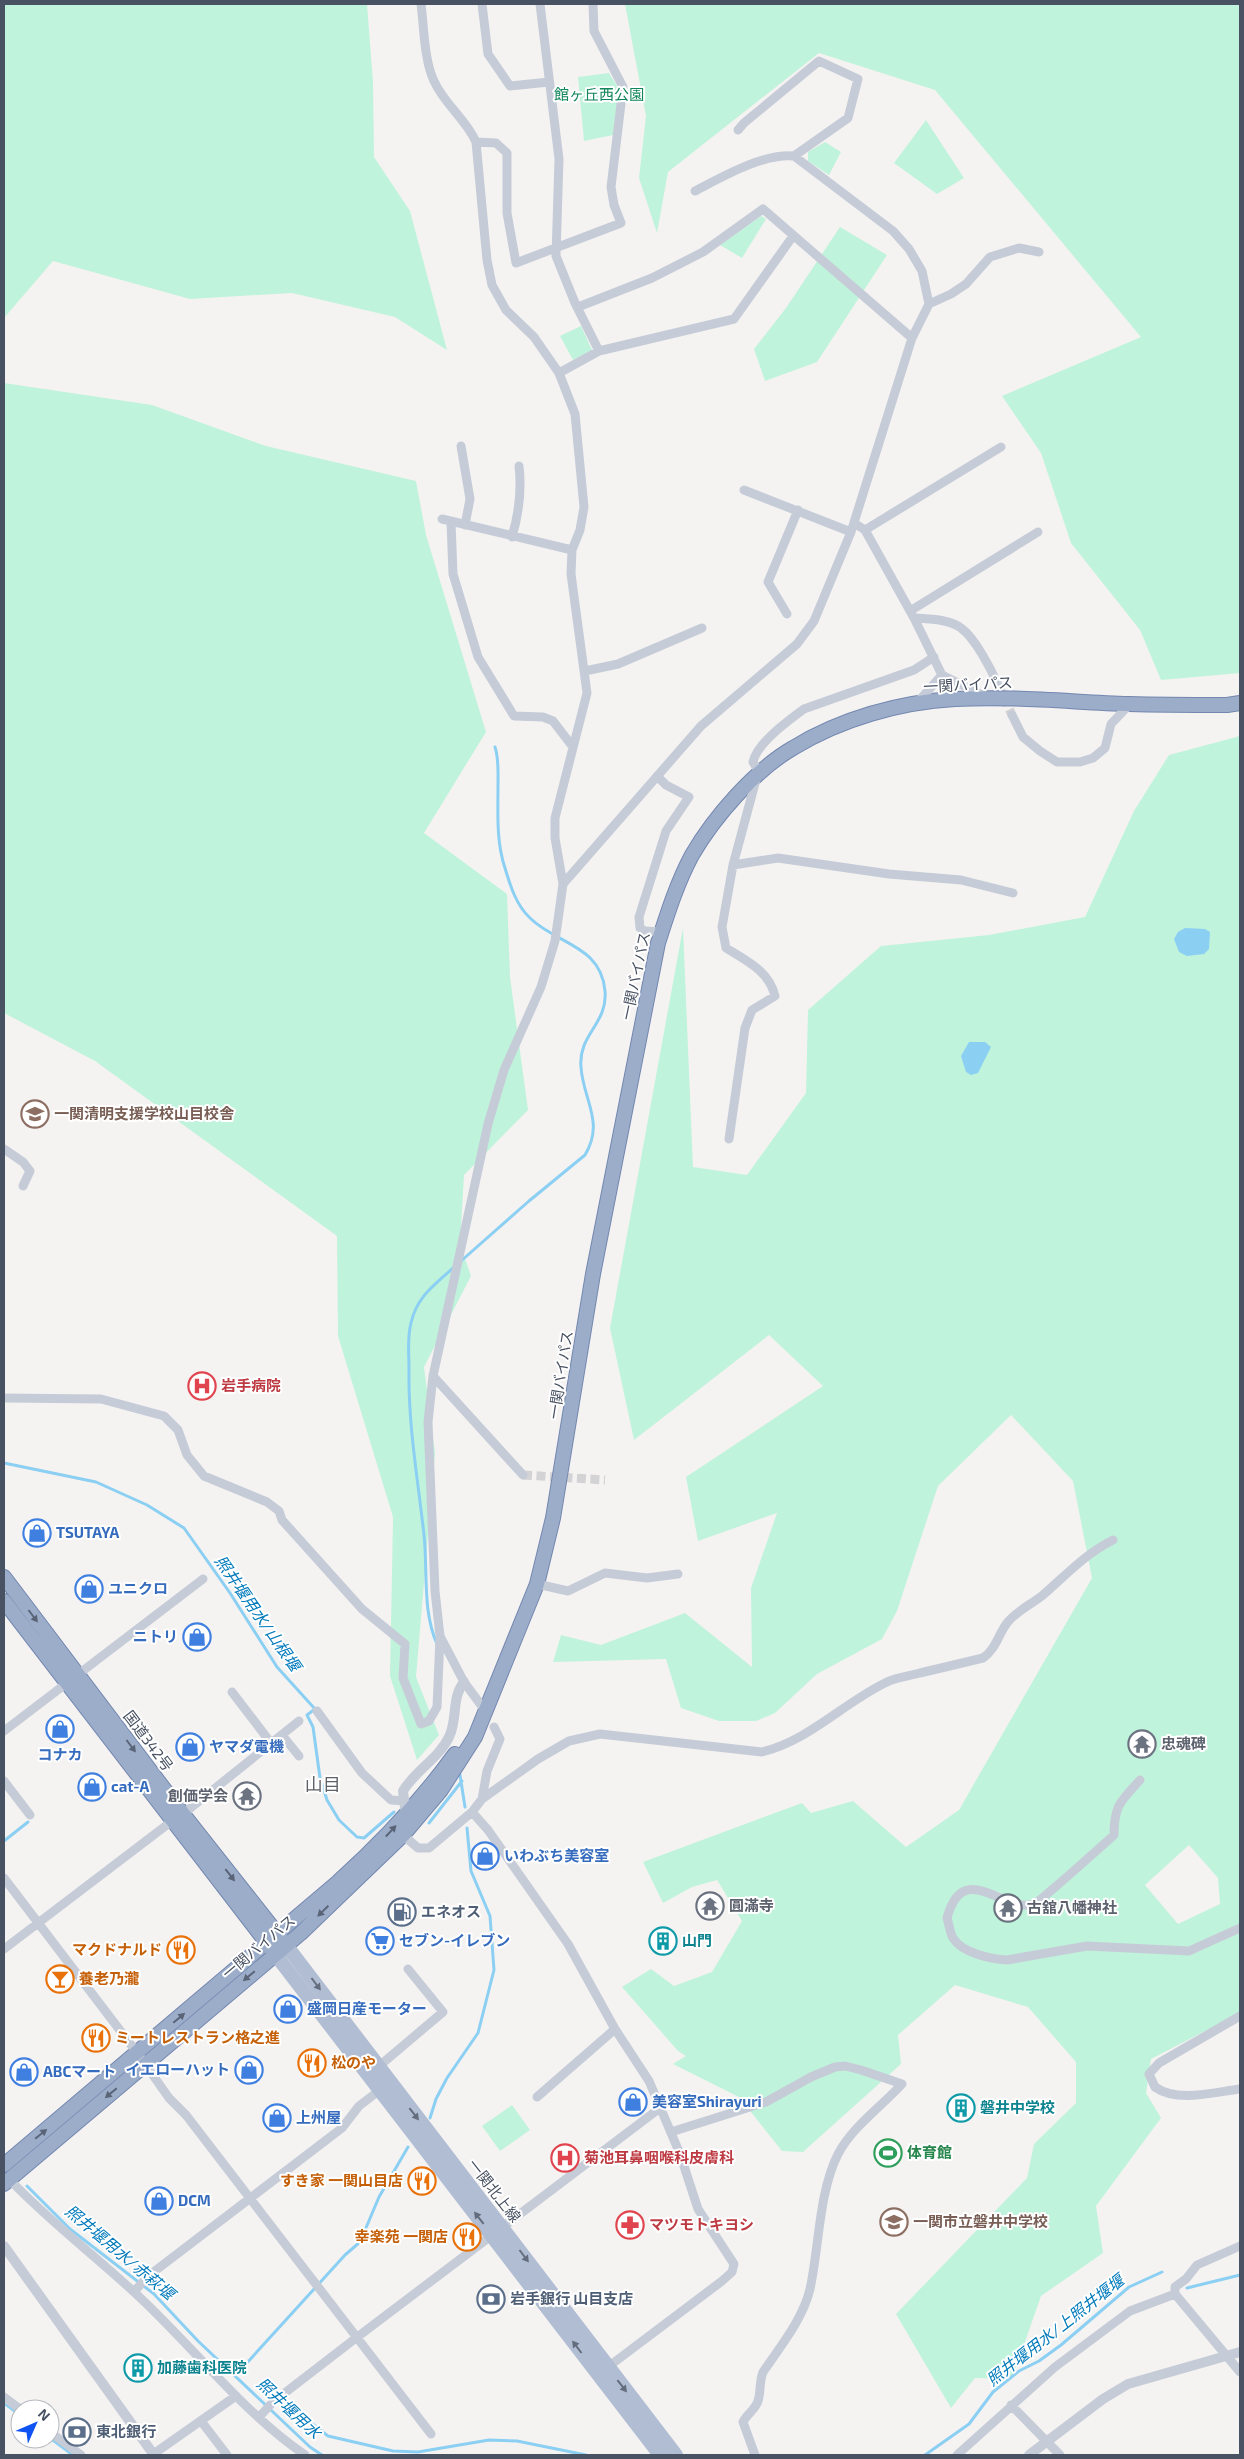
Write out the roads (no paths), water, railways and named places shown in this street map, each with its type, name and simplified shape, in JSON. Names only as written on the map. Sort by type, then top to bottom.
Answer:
[{"type":"highway","name":"一関バイパス","points":[[7,2182],[141,2059],[403,1834],[442,1790],[475,1737],[487,1701],[536,1584],[553,1518],[593,1274],[662,932],[671,898],[693,854],[718,817],[759,775],[792,748],[832,727],[916,704],[954,699],[1030,698],[1130,704],[1227,705],[1240,703]]},
{"type":"highway","name":"国道342号","points":[[4,1577],[72,1678],[177,1818],[276,1945]]},
{"type":"highway","name":"国道342号","points":[[4,1601],[72,1678]]},
{"type":"highway","name":"一関バイパス","points":[[276,1945],[406,1816],[448,1764],[487,1701]]},
{"type":"highway","name":"一関バイパス","points":[[4,2165],[141,2059]]},
{"type":"main road","name":"一関北上線","points":[[276,1945],[378,2067],[498,2232],[603,2371],[660,2455]]},
{"type":"main road","name":"一関北上線","points":[[276,1945],[380,2090],[498,2232]]},
{"type":"main road","name":"一関北上線","points":[[603,2371],[676,2455]]},
{"type":"street","points":[[4,1398],[101,1399],[164,1416],[178,1430],[194,1467],[204,1476],[267,1502],[279,1511],[282,1520],[362,1610],[405,1644],[404,1678],[421,1724],[429,1721],[437,1707],[440,1636],[435,1591],[428,1422],[433,1376],[488,1124],[504,1070],[541,987],[555,940],[563,884],[555,838],[555,818],[587,693],[571,574],[572,550],[580,530],[584,507],[575,414],[558,372],[534,337],[506,310],[492,285],[487,260],[476,142],[471,131],[449,105],[433,80],[421,4]]},
{"type":"street","points":[[482,4],[488,54],[510,86],[549,82]]},
{"type":"street","points":[[540,4],[559,159],[556,256],[599,351]]},
{"type":"street","points":[[476,142],[496,143],[507,153],[507,213],[516,263],[622,223],[614,205],[611,188],[624,87],[594,31],[593,4]]},
{"type":"street","points":[[695,191],[732,173],[774,157],[794,156],[848,118],[858,79],[819,61],[738,130]]},
{"type":"street","points":[[563,884],[701,726],[797,644],[814,621],[852,527],[912,338],[929,304],[922,271],[909,249],[893,231],[794,156]]},
{"type":"street","points":[[578,307],[652,278],[703,252],[762,209],[912,338]]},
{"type":"street","points":[[558,372],[599,351],[734,319],[793,236]]},
{"type":"street","points":[[929,304],[951,294],[966,284],[990,257],[1019,248],[1039,252]]},
{"type":"street","points":[[460,446],[470,499],[465,525]]},
{"type":"street","points":[[744,490],[798,510],[865,530],[1001,447]]},
{"type":"street","points":[[512,537],[519,512],[521,484],[519,466]]},
{"type":"street","points":[[787,614],[768,582],[798,510]]},
{"type":"street","points":[[442,519],[572,550]]},
{"type":"street","points":[[451,522],[453,574],[478,657],[514,716],[543,717],[552,721],[573,747]]},
{"type":"street","points":[[865,530],[912,614],[942,675],[990,699]]},
{"type":"street","points":[[912,614],[1038,532]]},
{"type":"street","points":[[912,614],[940,620],[961,628],[978,649],[998,685]]},
{"type":"street","points":[[585,671],[618,664],[702,628]]},
{"type":"street","points":[[729,1138],[745,1028],[752,1010],[775,996],[772,985],[765,975],[726,948],[722,927],[732,865],[759,775],[752,762],[758,750],[804,708],[914,670],[934,657]]},
{"type":"street","points":[[916,704],[942,675]]},
{"type":"street","points":[[1012,715],[1023,737],[1040,751],[1057,762],[1080,762],[1094,758],[1105,748],[1111,724],[1130,704]]},
{"type":"street","points":[[657,776],[666,785],[689,797],[666,831],[639,917],[640,928],[645,931],[662,932]]},
{"type":"street","points":[[732,865],[778,858],[889,874],[961,880],[1013,893]]},
{"type":"street","points":[[4,1149],[23,1162],[30,1171],[23,1186]]},
{"type":"street","points":[[433,1376],[523,1475]]},
{"type":"street","points":[[403,1834],[418,1848],[429,1848],[472,1812],[482,1799],[538,1759],[569,1740],[600,1734],[762,1752],[778,1748],[799,1739],[834,1717],[859,1697],[890,1681],[983,1658],[991,1652],[1007,1623],[1043,1595],[1094,1550],[1113,1540]]},
{"type":"street","points":[[536,1584],[568,1590],[605,1573],[647,1578],[678,1574]]},
{"type":"street","points":[[4,1731],[203,1579]]},
{"type":"street","points":[[440,1636],[464,1682],[487,1701]]},
{"type":"street","points":[[406,1816],[403,1791],[449,1738],[454,1724],[455,1698],[464,1682]]},
{"type":"street","points":[[232,1692],[271,1743]]},
{"type":"street","points":[[317,1711],[362,1773],[391,1800],[405,1801]]},
{"type":"street","points":[[4,1949],[177,1818],[298,1721]]},
{"type":"street","points":[[482,1799],[487,1771],[500,1740],[494,1727]]},
{"type":"street","points":[[282,1735],[299,1756]]},
{"type":"street","points":[[1140,1780],[1118,1803],[1114,1818],[1114,1835],[1074,1872],[1034,1904],[1020,1904],[979,1890],[967,1890],[958,1896],[947,1918],[953,1938],[963,1948],[994,1959],[1007,1960],[1087,1946],[1189,1951],[1240,1928]]},
{"type":"street","points":[[4,1781],[30,1815]]},
{"type":"street","points":[[472,1812],[488,1830],[568,1944],[615,2029],[650,2081],[698,2209],[733,2260],[734,2268],[722,2281],[603,2371]]},
{"type":"street","points":[[4,1878],[430,2434]]},
{"type":"street","points":[[378,2067],[443,2012],[408,1969]]},
{"type":"street","points":[[1240,2016],[1158,2062],[1149,2074],[1155,2087],[1160,2091],[1172,2094],[1193,2094],[1240,2089]]},
{"type":"street","points":[[537,2097],[615,2029]]},
{"type":"street","points":[[670,2132],[766,2102],[811,2077],[835,2067],[846,2066],[902,2084],[878,2110],[861,2124],[837,2156],[825,2194],[809,2290],[802,2310],[763,2372],[758,2400],[743,2422],[755,2455]]},
{"type":"street","points":[[134,2292],[147,2277],[342,2128],[360,2106],[380,2090]]},
{"type":"street","points":[[260,2416],[274,2402],[356,2338],[660,2108]]},
{"type":"street","points":[[7,2182],[134,2292],[236,2396],[305,2455]]},
{"type":"street","points":[[4,2246],[153,2455],[236,2396]]},
{"type":"street","points":[[1240,2246],[1197,2265],[1186,2279],[1175,2287],[1175,2294],[1240,2372]]},
{"type":"street","points":[[957,2455],[1056,2367],[1130,2311],[1175,2294]]},
{"type":"street","points":[[1029,2455],[1102,2399],[1128,2384],[1240,2352]]},
{"type":"street","points":[[1011,2405],[1060,2455]]},
{"type":"street","points":[[201,2421],[227,2455]]},
{"type":"street","points":[[60,2439],[81,2455]]},
{"type":"water","points":[[1185,928],[1205,929],[1210,932],[1209,949],[1204,954],[1187,956],[1179,952],[1174,939],[1178,932]]},
{"type":"water","points":[[969,1042],[985,1042],[991,1047],[978,1073],[971,1075],[966,1072],[961,1056]]},
{"type":"waterway","points":[[461,1261],[585,1155],[591,1143],[593,1121],[583,1079],[581,1056],[605,1002],[602,976],[595,964],[576,947],[552,934],[530,918],[514,894],[500,848],[498,766],[495,747]]},
{"type":"waterway","points":[[437,1644],[432,1631],[427,1604],[424,1535],[410,1411],[409,1340],[411,1323],[422,1298],[454,1267]]},
{"type":"waterway","name":"照井堰用水/山根堰","points":[[4,1463],[96,1482],[147,1505],[184,1528],[230,1593],[277,1667],[315,1709],[307,1715],[313,1727],[320,1778],[327,1800],[339,1820],[357,1837],[364,1838],[394,1812]]},
{"type":"waterway","points":[[460,1775],[465,1807]]},
{"type":"waterway","name":"照井堰用水/山根堰","points":[[429,1823],[462,1781]]},
{"type":"waterway","points":[[4,1841],[28,1822]]},
{"type":"waterway","points":[[430,2118],[436,2099],[447,2078],[478,2033],[494,1970],[490,1916],[471,1871],[467,1828]]},
{"type":"waterway","points":[[235,2376],[345,2255],[360,2242],[379,2197],[408,2147]]},
{"type":"waterway","name":"照井堰用水/赤萩堰","points":[[27,2186],[70,2229],[154,2294],[198,2341],[310,2447],[322,2455]]},
{"type":"waterway","name":"照井堰用水/上照井堰堰","points":[[925,2455],[969,2424],[993,2392],[1019,2371],[1039,2361],[1061,2345],[1129,2287],[1162,2272]]},
{"type":"waterway","name":"照井堰用水/上照井堰堰","points":[[1187,2288],[1240,2275]]},
{"type":"waterway","name":"照井堰用水/上照井堰堰","points":[[284,2402],[328,2436],[393,2451],[418,2452],[489,2440],[517,2441],[586,2455]]},
{"type":"waterway","points":[[4,2403],[10,2408]]},
{"type":"waterway","points":[[60,2445],[73,2455]]},
{"type":"tunnel","points":[[998,685],[1012,715]]},
{"type":"tunnel","points":[[523,1475],[605,1480]]},
{"type":"place","name":"一関清明支援学校山目校舎","points":[[35,1114]]},
{"type":"place","name":"岩手病院","points":[[202,1386]]},
{"type":"place","name":"TSUTAYA","points":[[37,1533]]},
{"type":"place","name":"ユニクロ","points":[[89,1589]]},
{"type":"place","name":"ニトリ","points":[[197,1637]]},
{"type":"place","name":"コナカ","points":[[60,1729]]},
{"type":"place","name":"忠魂碑","points":[[1142,1744]]},
{"type":"place","name":"ヤマダ電機","points":[[190,1747]]},
{"type":"place","name":"cat-A","points":[[92,1787]]},
{"type":"place","name":"創価学会","points":[[247,1796]]},
{"type":"place","name":"いわぶち美容室","points":[[485,1856]]},
{"type":"place","name":"圓滿寺","points":[[710,1906]]},
{"type":"place","name":"古舘八幡神社","points":[[1008,1908]]},
{"type":"place","name":"エネオス","points":[[402,1912]]},
{"type":"place","name":"セブン-イレブン","points":[[380,1941]]},
{"type":"place","name":"山門","points":[[663,1941]]},
{"type":"place","name":"マクドナルド","points":[[181,1950]]},
{"type":"place","name":"養老乃瀧","points":[[60,1979]]},
{"type":"place","name":"盛岡日産モーター","points":[[288,2009]]},
{"type":"place","name":"ミートレストラン格之進","points":[[96,2038]]},
{"type":"place","name":"松のや","points":[[312,2063]]},
{"type":"place","name":"イエローハット","points":[[249,2070]]},
{"type":"place","name":"ABCマート","points":[[24,2072]]},
{"type":"place","name":"美容室Shirayuri","points":[[633,2102]]},
{"type":"place","name":"磐井中学校","points":[[961,2108]]},
{"type":"place","name":"上州屋","points":[[277,2118]]},
{"type":"place","name":"体育館","points":[[888,2153]]},
{"type":"place","name":"菊池耳鼻咽喉科皮膚科","points":[[565,2158]]},
{"type":"place","name":"すき家 一関山目店","points":[[422,2181]]},
{"type":"place","name":"DCM","points":[[159,2201]]},
{"type":"place","name":"一関市立磐井中学校","points":[[894,2222]]},
{"type":"place","name":"マツモトキヨシ","points":[[630,2225]]},
{"type":"place","name":"幸楽苑 一関店","points":[[467,2237]]},
{"type":"place","name":"岩手銀行 山目支店","points":[[491,2299]]},
{"type":"place","name":"加藤歯科医院","points":[[138,2368]]},
{"type":"place","name":"東北銀行","points":[[77,2432]]},
{"type":"district","name":"山目","points":[[323,1785]]},
{"type":"park label","name":"館ヶ丘西公園","points":[[599,95]]},
{"type":"water label","name":"照井堰用水","points":[[289,2408]]}]
